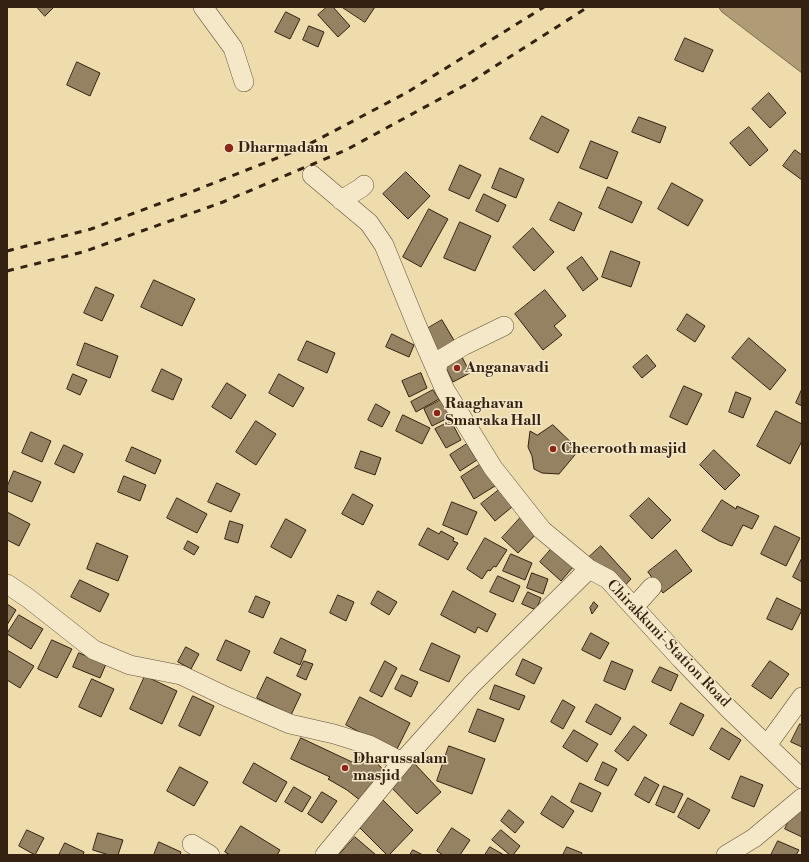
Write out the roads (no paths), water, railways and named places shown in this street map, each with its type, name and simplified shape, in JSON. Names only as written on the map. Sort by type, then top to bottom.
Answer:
[{"type":"street","points":[[203,7],[233,48],[244,82]]},
{"type":"street","name":"Chirakkuni-Station Road","points":[[312,175],[369,223],[384,245],[445,390],[493,468],[542,530],[589,569],[608,579],[681,659],[802,779]]},
{"type":"street","points":[[340,200],[364,185]]},
{"type":"street","points":[[437,371],[438,361],[463,346],[504,326]]},
{"type":"street","points":[[325,855],[402,762],[472,684],[589,569]]},
{"type":"street","points":[[7,584],[28,598],[94,650],[130,665],[181,675],[227,697],[290,724],[334,734],[369,745],[402,762]]},
{"type":"street","points":[[634,607],[652,587]]},
{"type":"street","points":[[767,745],[802,698]]},
{"type":"street","points":[[726,855],[754,838],[802,798]]},
{"type":"street","points":[[192,844],[210,855]]},
{"type":"railway","points":[[7,251],[91,229],[300,149],[406,93],[544,7]]},
{"type":"railway","points":[[7,271],[83,252],[223,202],[346,150],[469,83],[588,7]]},
{"type":"place","name":"Dharmadam","points":[[229,148]]},
{"type":"place","name":"Anganavadi","points":[[457,368]]},
{"type":"place","name":"Raaghavan Smaraka Hall","points":[[437,413]]},
{"type":"place","name":"Cheerooth masjid","points":[[553,449]]},
{"type":"place","name":"Dharussalam masjid","points":[[345,768]]}]
